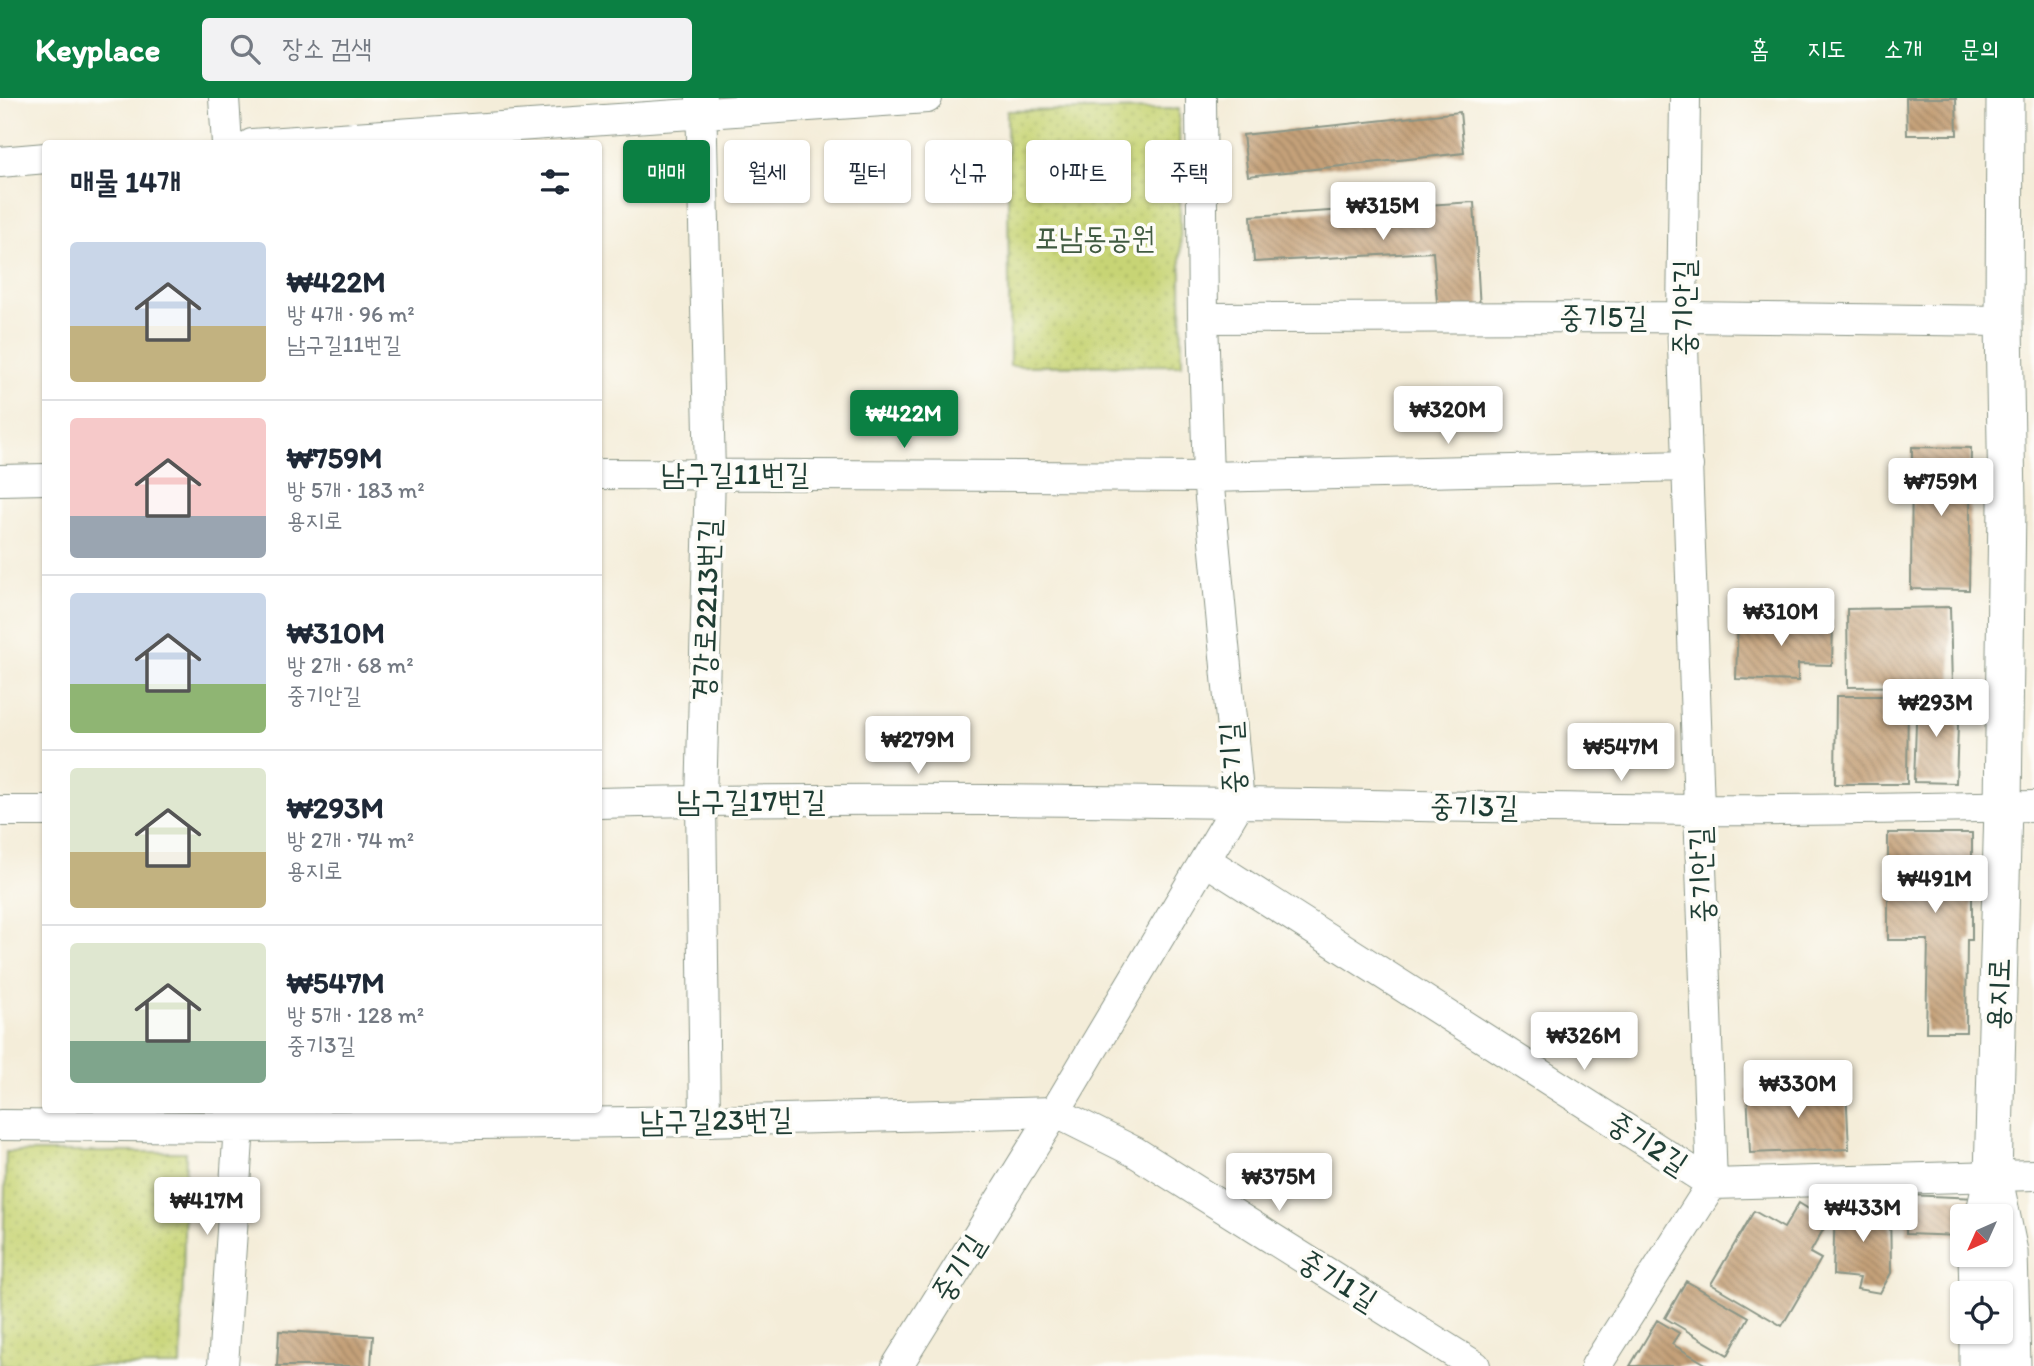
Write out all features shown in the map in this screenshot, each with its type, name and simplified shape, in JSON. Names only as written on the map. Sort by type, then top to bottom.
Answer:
[{"type":"street","points":[[224,98],[227,140]]},
{"type":"street","points":[[298,140],[701,105],[927,98]]},
{"type":"street","name":"중기길","points":[[897,1366],[1055,1112],[1238,803],[1208,477],[1201,98]]},
{"type":"street","name":"중기안길","points":[[1685,98],[1682,317],[1712,1184]]},
{"type":"street","name":"용지로","points":[[1987,1204],[1993,1176],[2019,806],[2007,519],[2005,98]]},
{"type":"street","name":"경강로2213번길","points":[[701,105],[710,474],[701,800],[705,1121]]},
{"type":"street","points":[[0,162],[42,159]]},
{"type":"street","name":"중기5길","points":[[1203,318],[1682,317],[2004,321]]},
{"type":"street","name":"남구길11번길","points":[[602,474],[1208,477],[1688,466]]},
{"type":"street","points":[[0,480],[42,479]]},
{"type":"street","name":"남구길17번길","points":[[602,803],[701,800],[1238,803]]},
{"type":"street","name":"중기3길","points":[[1238,803],[1699,810],[2019,806]]},
{"type":"street","points":[[0,811],[42,811]]},
{"type":"street","name":"중기2길","points":[[1205,860],[1712,1184],[2034,1175]]},
{"type":"street","name":"남구길23번길","points":[[0,1125],[240,1118],[705,1121],[1055,1112]]},
{"type":"street","name":"중기1길","points":[[1055,1112],[1135,1152],[1475,1366]]},
{"type":"street","points":[[223,1366],[240,1118]]},
{"type":"street","name":"용지로","points":[[1993,1176],[2009,1252],[2012,1366]]},
{"type":"street","points":[[1596,1366],[1712,1184]]},
{"type":"street","points":[[1978,1344],[1979,1366]]},
{"type":"green space","name":"포남동공원","points":[[1179,109],[1179,140],[1145,140],[1145,203],[1180,203],[1182,365],[1010,366],[1008,203],[1012,203],[1012,140],[1007,140],[1007,111]]},
{"type":"green space","points":[[6,1152],[186,1152],[181,1366],[0,1366]]},
{"type":"building","points":[[1906,98],[1956,98],[1957,135],[1907,135]]},
{"type":"building","points":[[1460,112],[1464,153],[1248,176],[1243,135]]},
{"type":"building","points":[[1474,202],[1480,310],[1438,313],[1433,252],[1254,262],[1251,216]]},
{"type":"building","points":[[1912,447],[1971,448],[1969,590],[1911,589]]},
{"type":"building","points":[[1950,607],[1952,686],[1848,687],[1847,609]]},
{"type":"building","points":[[1738,618],[1833,621],[1832,665],[1798,664],[1798,681],[1736,679]]},
{"type":"building","points":[[1917,695],[1959,696],[1956,783],[1914,782]]},
{"type":"building","points":[[1836,696],[1908,696],[1907,784],[1835,784]]},
{"type":"building","points":[[1888,833],[1972,833],[1972,940],[1967,940],[1966,1032],[1926,1032],[1928,940],[1888,940]]},
{"type":"building","points":[[1846,1087],[1849,1149],[1750,1153],[1747,1090]]},
{"type":"building","points":[[1907,1195],[1977,1198],[1977,1204],[1950,1204],[1950,1236],[1906,1234]]},
{"type":"building","points":[[1835,1202],[1890,1203],[1891,1273],[1880,1293],[1857,1289],[1860,1278],[1833,1275]]},
{"type":"building","points":[[1799,1203],[1828,1221],[1810,1253],[1821,1259],[1782,1326],[1711,1284],[1754,1211],[1784,1228]]},
{"type":"building","points":[[1686,1281],[1749,1317],[1728,1355],[1665,1318]]},
{"type":"building","points":[[1657,1320],[1679,1333],[1672,1344],[1709,1366],[1630,1366]]},
{"type":"building","points":[[279,1331],[373,1336],[371,1366],[277,1366]]}]
